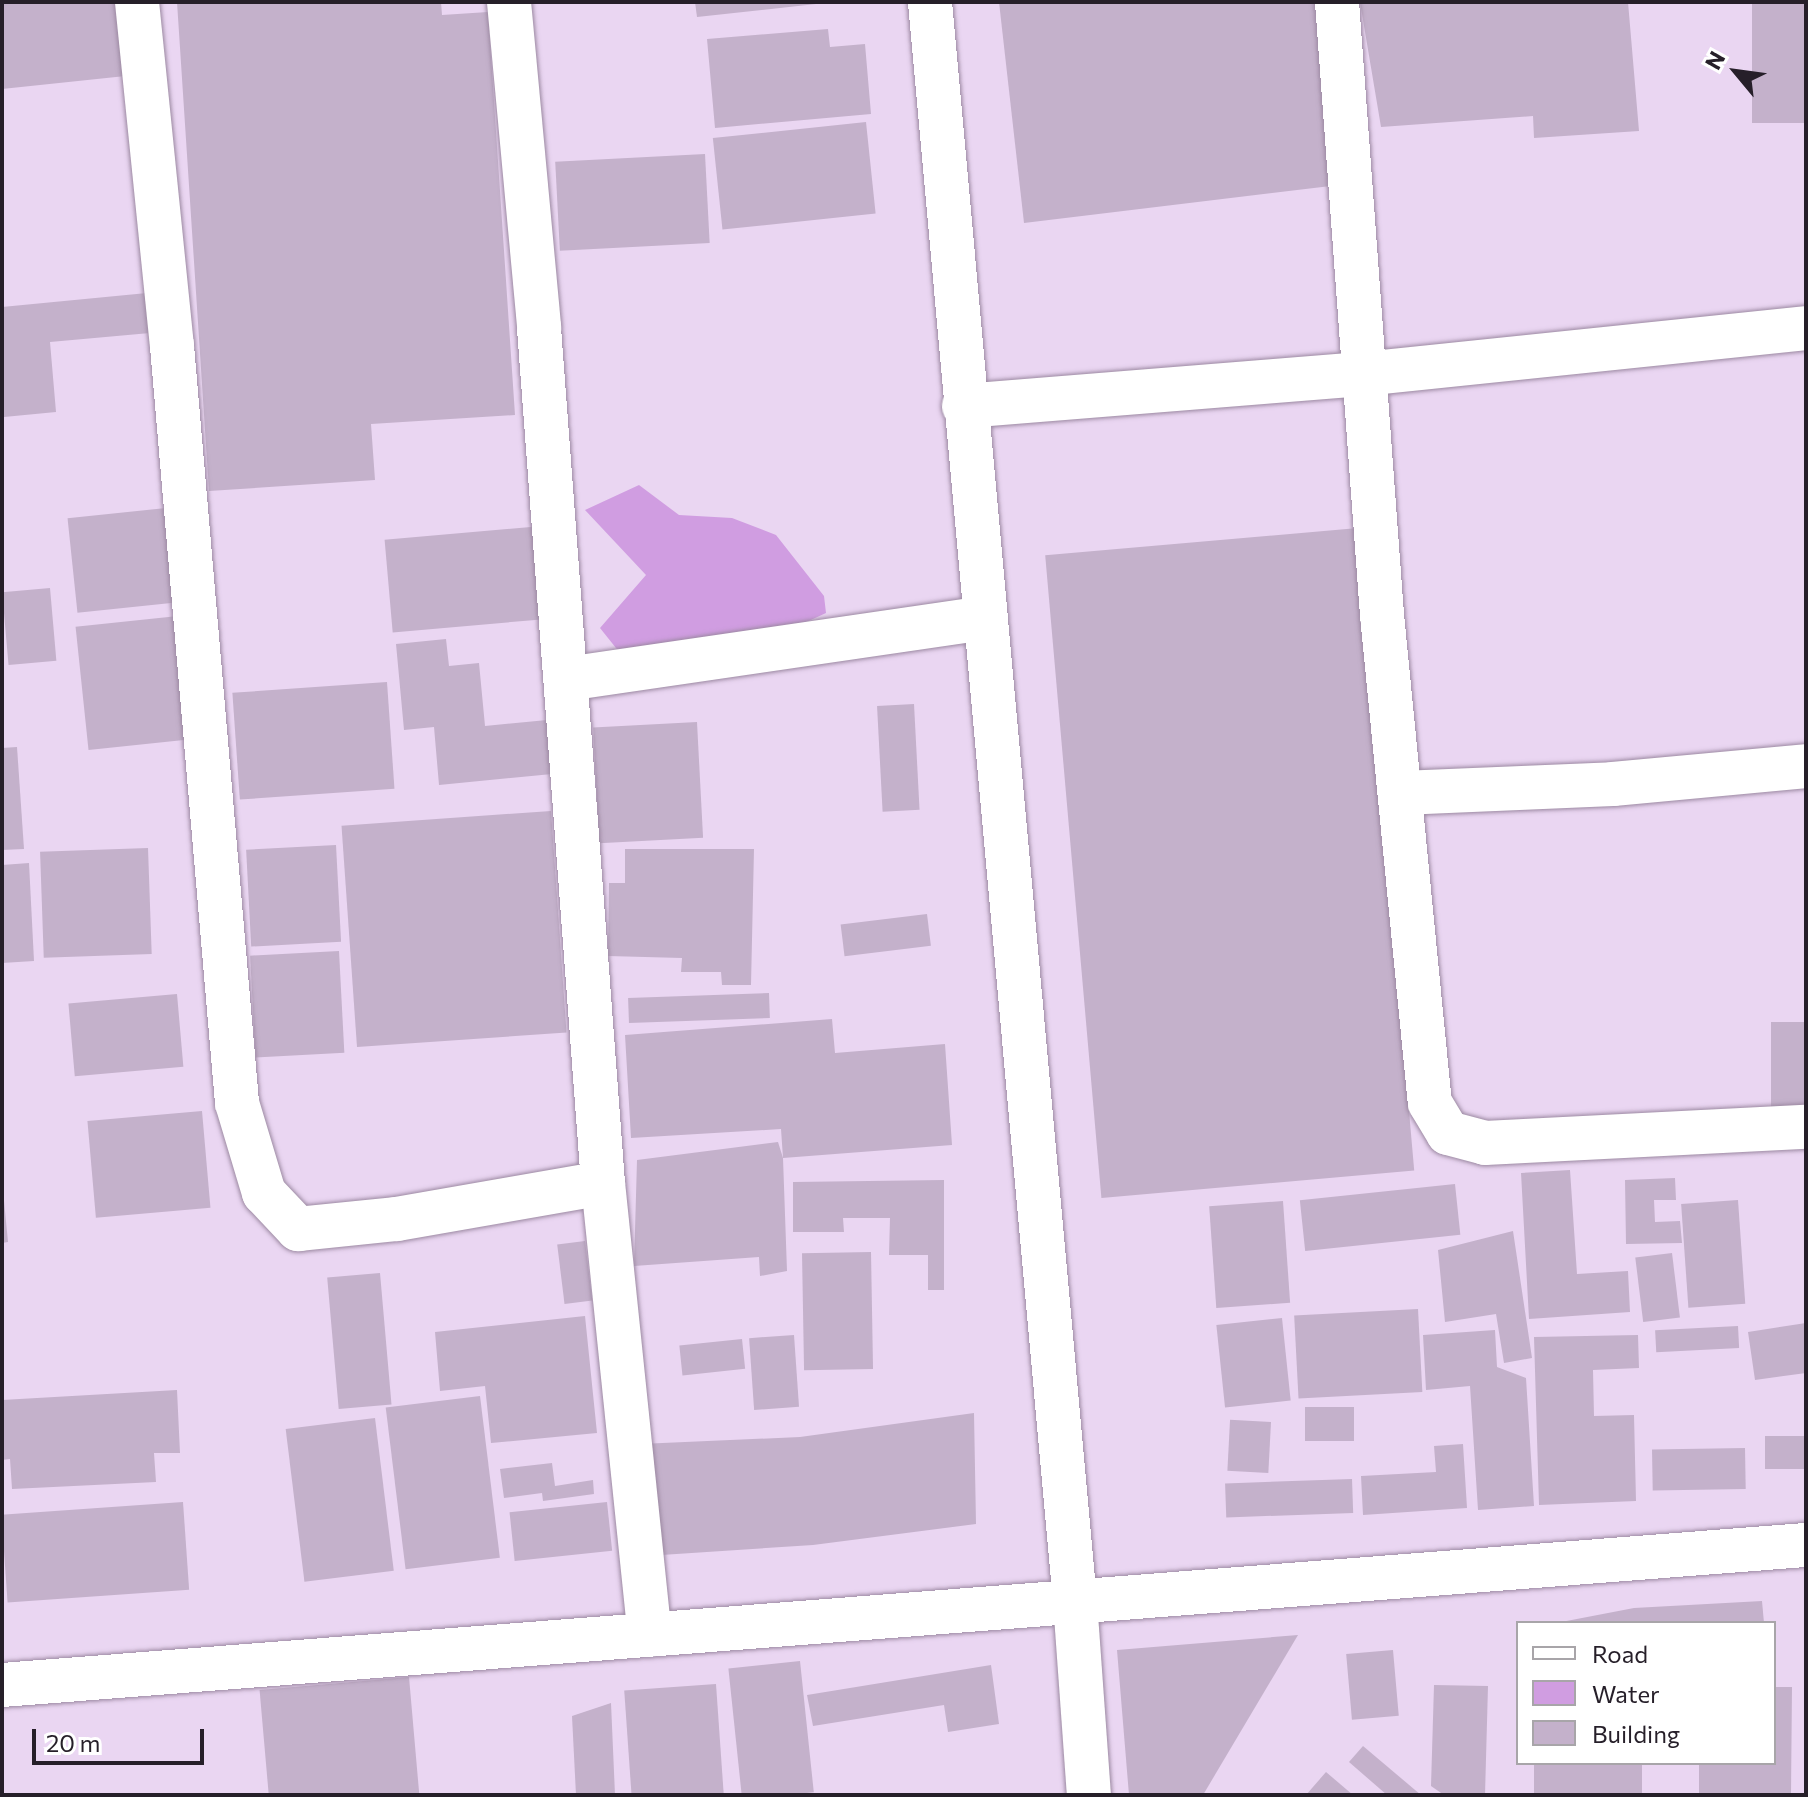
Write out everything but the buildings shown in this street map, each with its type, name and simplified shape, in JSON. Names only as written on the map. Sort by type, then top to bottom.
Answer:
[{"type":"street","points":[[137,2],[172,346],[237,1103],[264,1193],[298,1229],[397,1219],[603,1183]]},
{"type":"street","points":[[509,2],[566,679],[603,1183],[650,1635]]},
{"type":"street","points":[[930,2],[964,406],[1075,1601],[1089,1795]]},
{"type":"street","points":[[1337,2],[1382,615],[1430,1103],[1448,1133],[1485,1143],[1806,1127]]},
{"type":"street","points":[[964,406],[1362,374],[1806,328]]},
{"type":"street","points":[[566,679],[984,618]]},
{"type":"street","points":[[1401,793],[1613,784],[1806,766]]},
{"type":"street","points":[[2,1685],[1806,1545]]},
{"type":"water","points":[[639,485],[679,515],[732,518],[776,535],[824,596],[826,613],[802,624],[620,653],[600,628],[646,575],[585,510]]}]
